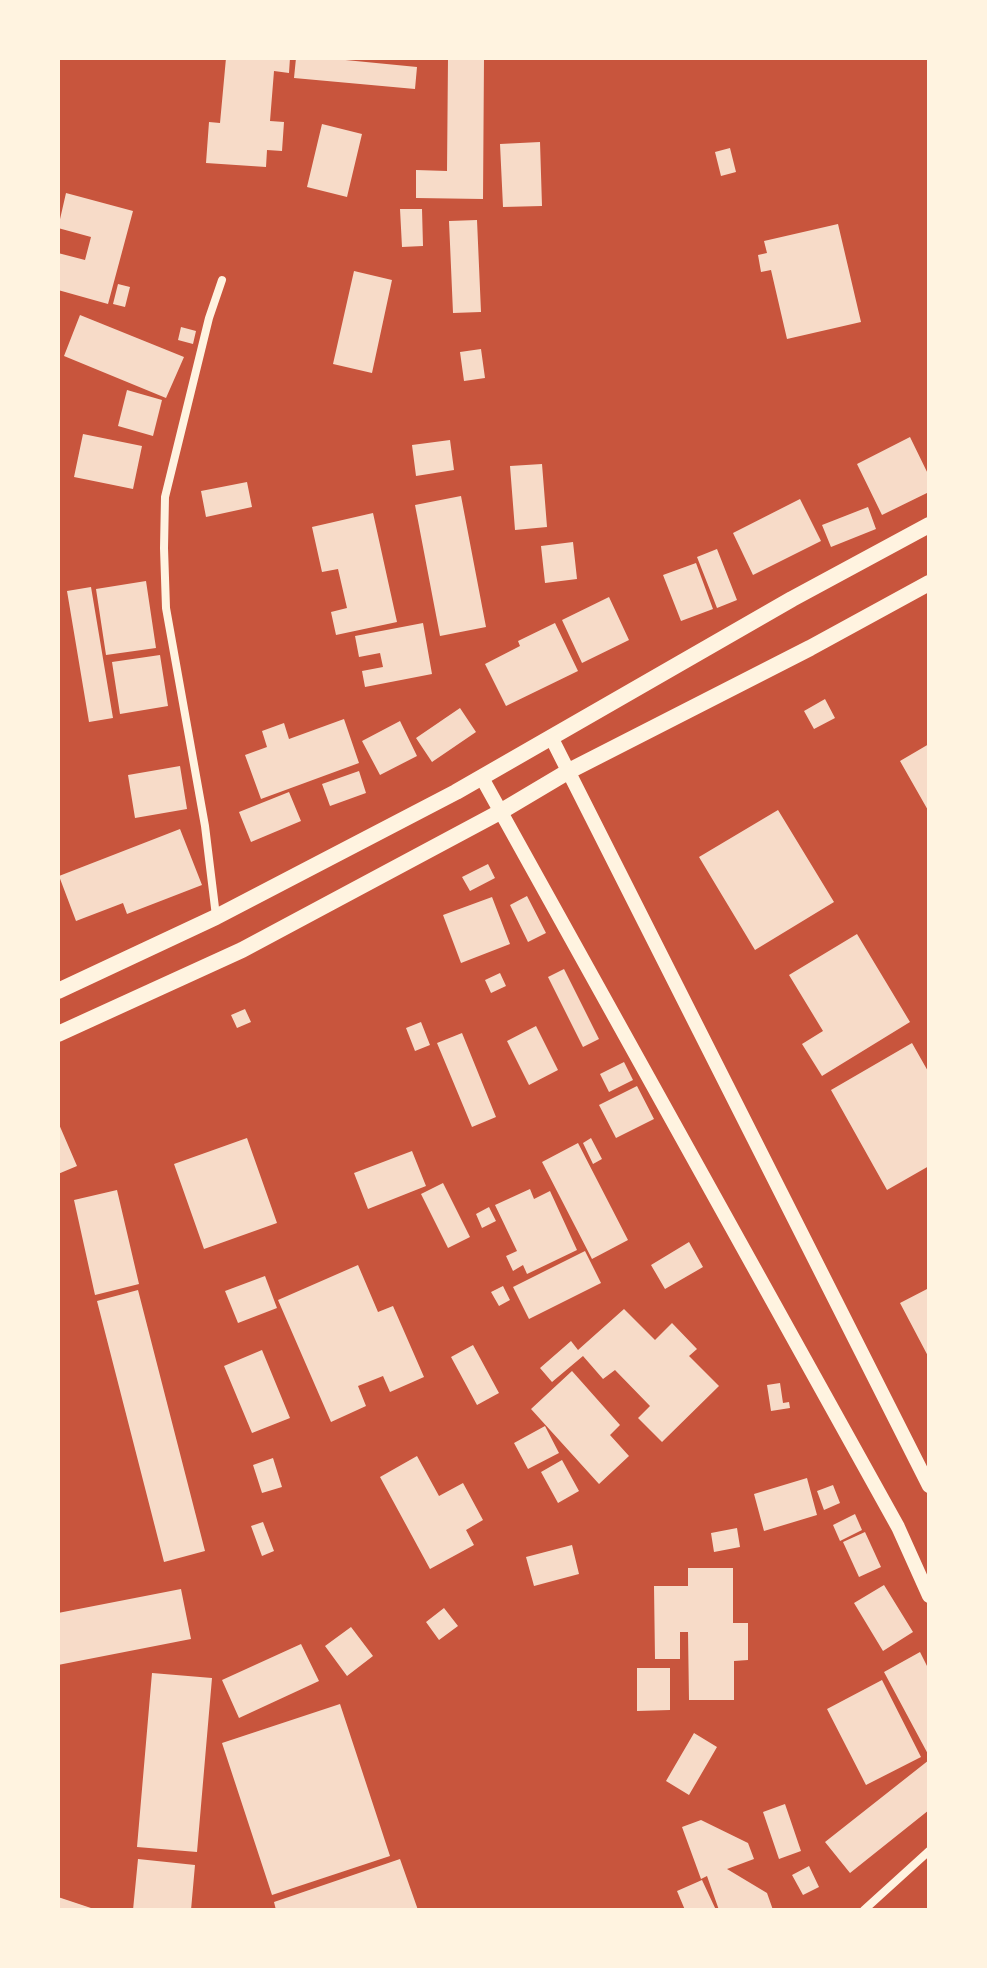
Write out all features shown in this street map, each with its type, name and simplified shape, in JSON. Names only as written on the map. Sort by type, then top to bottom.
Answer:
[{"type":"main road","points":[[58,991],[216,917],[482,778],[792,599],[929,525]]},
{"type":"main road","points":[[58,1034],[242,950],[500,812],[569,771],[929,583]]},
{"type":"street","points":[[216,917],[205,826],[166,608],[164,548],[165,497],[209,318],[222,280]]},
{"type":"street","points":[[551,737],[929,1486]]},
{"type":"street","points":[[482,778],[898,1527],[929,1596]]},
{"type":"street","points":[[864,1910],[929,1851]]},
{"type":"building","points":[[226,58],[290,58],[289,73],[274,71],[270,121],[284,122],[282,151],[267,150],[266,167],[206,163],[209,122],[220,123]]},
{"type":"building","points":[[296,58],[417,67],[415,89],[294,78]]},
{"type":"building","points":[[448,58],[484,58],[483,199],[416,198],[416,170],[447,171]]},
{"type":"building","points":[[322,124],[362,134],[347,197],[307,187]]},
{"type":"building","points":[[540,142],[542,206],[503,207],[500,144]]},
{"type":"building","points":[[730,148],[736,172],[721,176],[715,152]]},
{"type":"building","points":[[66,193],[133,211],[108,304],[58,290],[58,253],[85,260],[91,237],[58,228]]},
{"type":"building","points":[[400,209],[422,209],[423,246],[402,247]]},
{"type":"building","points":[[477,220],[481,312],[453,313],[449,221]]},
{"type":"building","points":[[838,224],[861,322],[787,339],[771,270],[761,272],[758,255],[767,253],[764,241]]},
{"type":"building","points":[[354,271],[392,280],[372,373],[333,364]]},
{"type":"building","points":[[118,284],[130,287],[125,307],[113,304]]},
{"type":"building","points":[[80,315],[184,357],[166,398],[64,356]]},
{"type":"building","points":[[181,327],[196,331],[193,344],[178,340]]},
{"type":"building","points":[[481,349],[485,378],[464,381],[460,352]]},
{"type":"building","points":[[127,390],[162,400],[153,436],[118,426]]},
{"type":"building","points":[[83,434],[142,446],[133,489],[74,477]]},
{"type":"building","points":[[910,437],[929,476],[929,492],[882,515],[857,464]]},
{"type":"building","points":[[450,440],[454,470],[416,476],[412,445]]},
{"type":"building","points":[[542,464],[547,527],[515,530],[510,466]]},
{"type":"building","points":[[247,482],[252,507],[206,517],[201,491]]},
{"type":"building","points":[[461,496],[486,627],[440,636],[415,505]]},
{"type":"building","points":[[800,499],[821,541],[753,575],[733,533]]},
{"type":"building","points":[[868,507],[876,529],[831,547],[822,525]]},
{"type":"building","points":[[373,513],[397,622],[336,635],[331,612],[347,608],[338,569],[322,572],[312,527]]},
{"type":"building","points":[[573,542],[577,579],[545,583],[541,546]]},
{"type":"building","points":[[717,549],[737,600],[717,608],[697,557]]},
{"type":"building","points":[[696,563],[713,609],[681,621],[663,575]]},
{"type":"building","points":[[146,581],[156,648],[106,655],[96,589]]},
{"type":"building","points":[[91,587],[113,718],[89,722],[67,591]]},
{"type":"building","points":[[609,597],[629,640],[582,663],[562,620]]},
{"type":"building","points":[[423,623],[432,674],[365,687],[362,671],[383,667],[380,653],[359,657],[355,636]]},
{"type":"building","points":[[555,623],[578,671],[506,706],[485,664],[520,646],[518,641]]},
{"type":"building","points":[[160,655],[168,706],[120,714],[112,662]]},
{"type":"building","points":[[825,699],[835,718],[814,729],[804,711]]},
{"type":"building","points":[[460,708],[476,732],[432,762],[416,738]]},
{"type":"building","points":[[344,719],[359,763],[261,799],[245,755],[267,747],[262,731],[284,723],[289,739]]},
{"type":"building","points":[[400,721],[417,756],[380,775],[362,741]]},
{"type":"building","points":[[929,744],[929,812],[900,761]]},
{"type":"building","points":[[180,766],[187,809],[135,818],[128,775]]},
{"type":"building","points":[[359,771],[366,793],[330,806],[322,784]]},
{"type":"building","points":[[289,792],[301,821],[251,842],[239,812]]},
{"type":"building","points":[[778,810],[834,902],[755,950],[699,857]]},
{"type":"building","points":[[180,829],[202,885],[127,914],[123,903],[76,921],[59,876]]},
{"type":"building","points":[[488,864],[495,878],[470,891],[462,877]]},
{"type":"building","points":[[527,896],[546,933],[528,942],[510,905]]},
{"type":"building","points":[[492,897],[510,944],[461,963],[443,915]]},
{"type":"building","points":[[857,934],[910,1022],[822,1076],[802,1044],[823,1031],[789,975]]},
{"type":"building","points":[[564,969],[599,1039],[583,1047],[548,977]]},
{"type":"building","points":[[500,973],[506,986],[491,993],[485,980]]},
{"type":"building","points":[[245,1009],[251,1022],[237,1028],[231,1015]]},
{"type":"building","points":[[421,1022],[430,1045],[415,1051],[406,1028]]},
{"type":"building","points":[[536,1026],[558,1070],[529,1085],[507,1041]]},
{"type":"building","points":[[462,1033],[496,1117],[472,1127],[437,1043]]},
{"type":"building","points":[[912,1043],[929,1073],[929,1166],[887,1190],[831,1090]]},
{"type":"building","points":[[624,1062],[633,1080],[609,1092],[600,1074]]},
{"type":"building","points":[[637,1086],[654,1119],[616,1138],[599,1105]]},
{"type":"building","points":[[58,1122],[77,1166],[58,1174]]},
{"type":"building","points":[[247,1138],[277,1223],[204,1249],[174,1164]]},
{"type":"building","points":[[591,1138],[602,1159],[593,1164],[583,1143]]},
{"type":"building","points":[[578,1143],[628,1240],[592,1259],[542,1162]]},
{"type":"building","points":[[412,1151],[426,1186],[368,1209],[354,1173]]},
{"type":"building","points":[[443,1183],[470,1237],[448,1248],[421,1194]]},
{"type":"building","points":[[530,1189],[534,1199],[550,1191],[577,1250],[527,1274],[523,1265],[513,1271],[506,1256],[517,1251],[495,1205]]},
{"type":"building","points":[[117,1190],[139,1284],[95,1295],[74,1200]]},
{"type":"building","points":[[489,1207],[496,1221],[482,1228],[476,1214]]},
{"type":"building","points":[[689,1242],[703,1267],[665,1289],[651,1265]]},
{"type":"building","points":[[585,1251],[601,1283],[529,1319],[513,1287]]},
{"type":"building","points":[[358,1265],[378,1312],[393,1306],[424,1377],[390,1392],[383,1376],[358,1386],[366,1406],[331,1422],[278,1300]]},
{"type":"building","points":[[265,1276],[277,1308],[238,1323],[225,1291]]},
{"type":"building","points":[[503,1286],[510,1300],[499,1306],[491,1292]]},
{"type":"building","points":[[929,1288],[929,1358],[900,1303]]},
{"type":"building","points":[[138,1290],[205,1551],[164,1562],[97,1301]]},
{"type":"building","points":[[624,1309],[655,1340],[672,1323],[697,1349],[689,1356],[719,1386],[662,1442],[638,1418],[650,1406],[615,1370],[603,1379],[583,1356],[552,1382],[540,1368],[571,1341],[578,1350]]},
{"type":"building","points":[[473,1345],[499,1393],[477,1405],[451,1357]]},
{"type":"building","points":[[262,1350],[290,1418],[252,1433],[224,1366]]},
{"type":"building","points":[[572,1371],[620,1425],[610,1435],[629,1456],[599,1484],[531,1409]]},
{"type":"building","points":[[780,1383],[783,1403],[789,1402],[790,1408],[771,1411],[767,1385]]},
{"type":"building","points":[[545,1426],[559,1453],[528,1469],[514,1443]]},
{"type":"building","points":[[417,1456],[439,1496],[463,1483],[483,1520],[466,1530],[474,1545],[430,1569],[380,1477]]},
{"type":"building","points":[[273,1458],[282,1487],[262,1493],[253,1465]]},
{"type":"building","points":[[562,1460],[579,1491],[558,1503],[541,1472]]},
{"type":"building","points":[[807,1478],[817,1515],[764,1531],[754,1494]]},
{"type":"building","points":[[833,1485],[840,1503],[824,1510],[817,1491]]},
{"type":"building","points":[[855,1514],[862,1530],[840,1541],[833,1525]]},
{"type":"building","points":[[263,1522],[274,1551],[262,1556],[251,1526]]},
{"type":"building","points":[[737,1528],[740,1547],[714,1552],[711,1533]]},
{"type":"building","points":[[865,1532],[881,1567],[859,1577],[843,1542]]},
{"type":"building","points":[[572,1545],[579,1574],[534,1586],[526,1557]]},
{"type":"building","points":[[688,1568],[733,1568],[733,1623],[748,1623],[748,1660],[734,1661],[734,1700],[689,1700],[688,1632],[680,1632],[680,1659],[655,1659],[654,1586],[688,1586]]},
{"type":"building","points":[[884,1585],[913,1632],[883,1651],[854,1603]]},
{"type":"building","points":[[181,1589],[191,1639],[58,1665],[58,1613]]},
{"type":"building","points":[[444,1608],[458,1626],[439,1640],[426,1622]]},
{"type":"building","points":[[351,1627],[373,1656],[347,1676],[325,1646]]},
{"type":"building","points":[[301,1644],[319,1681],[239,1718],[222,1680]]},
{"type":"building","points":[[920,1652],[929,1670],[929,1756],[884,1672]]},
{"type":"building","points":[[637,1668],[670,1668],[670,1710],[637,1711]]},
{"type":"building","points":[[152,1673],[212,1678],[197,1852],[137,1847]]},
{"type":"building","points":[[882,1680],[921,1757],[866,1785],[827,1709]]},
{"type":"building","points":[[340,1704],[390,1856],[272,1895],[222,1743]]},
{"type":"building","points":[[694,1733],[717,1747],[689,1795],[666,1781]]},
{"type":"building","points":[[929,1760],[929,1810],[850,1873],[825,1842]]},
{"type":"building","points":[[785,1804],[801,1851],[779,1859],[763,1812]]},
{"type":"building","points":[[701,1820],[748,1843],[754,1859],[727,1869],[767,1893],[773,1910],[719,1910],[707,1876],[701,1879],[682,1827]]},
{"type":"building","points":[[138,1859],[195,1865],[191,1910],[133,1910]]},
{"type":"building","points":[[400,1859],[418,1910],[276,1910],[274,1902]]},
{"type":"building","points":[[809,1866],[819,1887],[803,1895],[792,1875]]},
{"type":"building","points":[[702,1880],[716,1910],[685,1910],[677,1891]]},
{"type":"building","points":[[58,1897],[94,1909],[58,1910]]}]
